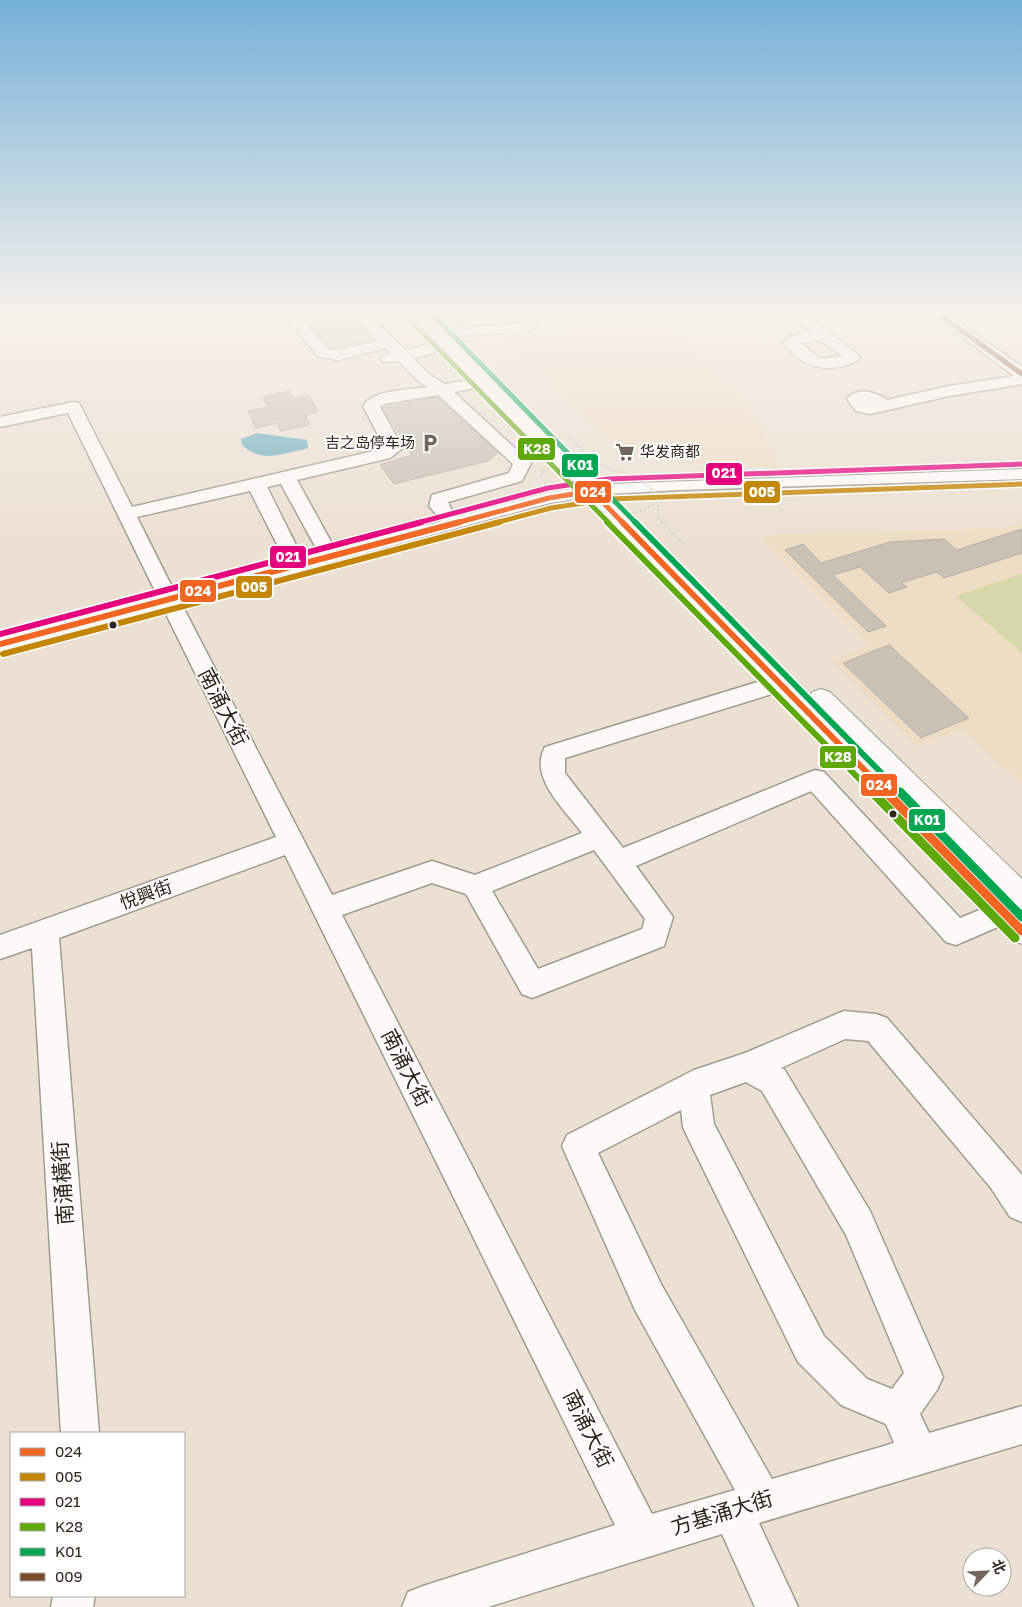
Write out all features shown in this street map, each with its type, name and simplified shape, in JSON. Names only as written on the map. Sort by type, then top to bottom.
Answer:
[{"type":"main road","points":[[494,390],[601,484],[780,683],[1013,905]]},
{"type":"main road","points":[[503,390],[601,484],[1013,905],[1022,931]]},
{"type":"street","points":[[126,514],[384,454],[394,448],[371,406],[380,400],[436,390]]},
{"type":"street","points":[[443,390],[522,464],[516,476],[439,499],[438,506],[446,516]]},
{"type":"street","points":[[862,407],[856,399],[862,395],[871,396],[884,406],[960,390]]},
{"type":"street","name":"南涌大街","points":[[0,422],[73,407],[642,1537]]},
{"type":"street","points":[[0,644],[292,557],[540,491],[601,484],[1022,472]]},
{"type":"street","points":[[286,477],[326,548]]},
{"type":"street","points":[[256,484],[292,557]]},
{"type":"street","points":[[0,632],[166,595],[601,484]]},
{"type":"street","points":[[475,886],[532,984],[654,937],[658,917],[553,775],[553,753],[780,683]]},
{"type":"street","points":[[618,862],[815,779],[956,934],[1013,905]]},
{"type":"street","points":[[325,909],[432,872],[475,886],[600,838]]},
{"type":"street","name":"悅興街","points":[[0,947],[46,932],[291,842]]},
{"type":"street","name":"南涌橫街","points":[[46,932],[80,1432]]},
{"type":"street","points":[[777,1607],[747,1506],[578,1146],[693,1087],[748,1067],[844,1025],[876,1028],[1003,1176],[1022,1205]]},
{"type":"street","points":[[748,1067],[773,1080],[858,1223],[924,1377],[899,1411]]},
{"type":"street","points":[[693,1087],[699,1127],[812,1349],[854,1392],[899,1411],[920,1456]]},
{"type":"street","name":"方基涌大街","points":[[433,1605],[642,1537],[1022,1425]]},
{"type":"path","points":[[569,437],[592,459],[601,484]]},
{"type":"path","points":[[601,484],[581,465],[560,465],[546,470],[542,477],[547,487],[555,493],[596,509],[636,512],[647,511],[658,505]]},
{"type":"path","points":[[601,484],[632,476],[648,485],[660,498],[658,518],[684,546]]},
{"type":"shaded area","points":[[556,390],[735,390],[748,401],[781,467],[675,463],[614,445]]},
{"type":"shaded area","points":[[1022,524],[1022,785],[963,730],[918,747],[830,661],[868,645],[759,539],[779,534],[1004,528]]},
{"type":"green space","points":[[1022,574],[1022,653],[956,596]]},
{"type":"water","points":[[257,433],[307,440],[308,448],[270,456],[256,454],[242,445],[241,439]]},
{"type":"building","points":[[289,391],[293,399],[309,395],[318,412],[305,415],[310,425],[281,431],[277,423],[256,428],[248,411],[268,407],[263,397]]},
{"type":"building","points":[[437,397],[498,453],[488,461],[394,484],[380,465],[412,455],[383,408]]},
{"type":"building","points":[[1022,529],[1022,553],[944,578],[937,572],[901,583],[907,587],[889,593],[860,567],[833,575],[886,626],[868,632],[785,550],[803,544],[821,563],[890,542],[944,539],[957,550]]},
{"type":"building","points":[[889,645],[969,718],[921,738],[843,663]]},
{"type":"transit line","name":"K28","points":[[479,390],[1015,938]]},
{"type":"transit line","name":"K01","points":[[506,390],[1022,917]]},
{"type":"transit line","name":"021","points":[[0,634],[548,488],[608,479],[679,475],[1022,464]]},
{"type":"transit line","name":"005","points":[[3,654],[551,508],[610,499],[680,495],[1022,484]]},
{"type":"transit line","name":"024","points":[[0,644],[549,498],[592,491],[1022,931]]},
{"type":"place","name":"吉之岛停车场","points":[[430,443]]},
{"type":"place","name":"华发商都","points":[[625,452]]}]
